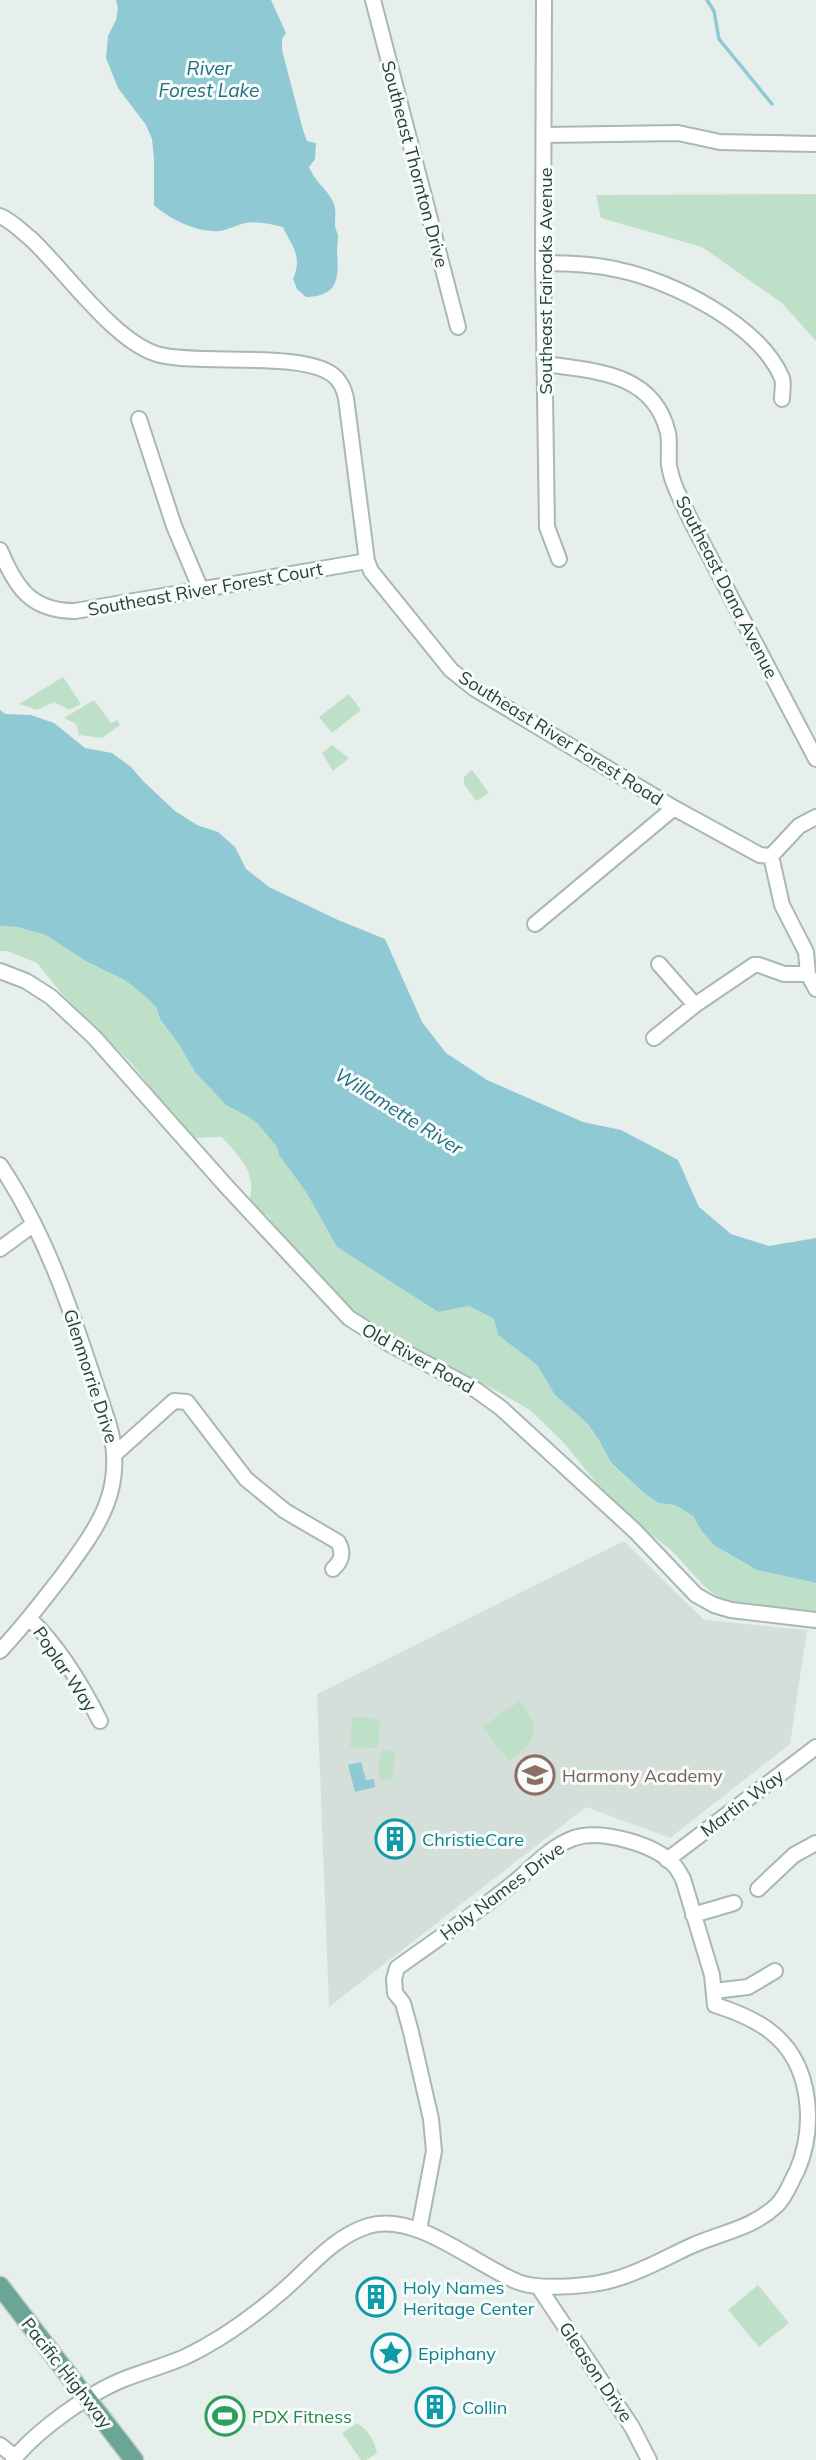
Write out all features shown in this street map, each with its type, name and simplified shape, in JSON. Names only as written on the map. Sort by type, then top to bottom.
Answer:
[{"type":"main road","name":"Pacific Highway","points":[[0,2286],[134,2460]]},
{"type":"street","name":"Southeast Thornton Drive","points":[[373,0],[458,327]]},
{"type":"street","name":"Southeast Fairoaks Avenue","points":[[544,0],[543,263],[547,527],[559,559]]},
{"type":"street","points":[[545,135],[678,133],[720,142],[816,144]]},
{"type":"street","name":"Southeast River Forest Road","points":[[0,216],[13,223],[49,256],[84,297],[120,331],[157,354],[290,363],[320,369],[338,379],[346,398],[367,561],[371,570],[451,670],[505,708],[674,808],[743,848],[771,856]]},
{"type":"street","points":[[543,263],[586,264],[621,270],[674,288],[710,307],[754,341],[768,357],[783,379],[782,399]]},
{"type":"street","name":"Southeast Dana Avenue","points":[[545,364],[600,372],[622,379],[636,385],[657,405],[669,439],[673,482],[816,759]]},
{"type":"street","points":[[139,419],[174,526],[201,590]]},
{"type":"street","name":"Southeast River Forest Court","points":[[0,550],[19,587],[43,607],[58,611],[75,611],[367,561]]},
{"type":"street","points":[[536,924],[674,808]]},
{"type":"street","points":[[816,817],[799,826],[771,856],[782,905],[806,952],[808,974],[816,989]]},
{"type":"street","points":[[659,964],[695,1005]]},
{"type":"street","points":[[654,1038],[695,1005],[754,965],[784,974],[808,974]]},
{"type":"street","name":"Old River Road","points":[[0,971],[26,981],[51,997],[94,1037],[277,1242],[349,1318],[388,1343],[469,1386],[502,1408],[635,1531],[696,1595],[714,1605],[731,1610],[816,1620]]},
{"type":"street","name":"Glenmorrie Drive","points":[[0,1165],[34,1224],[64,1292],[110,1425],[116,1453],[114,1479],[104,1514],[85,1545],[30,1619],[0,1651]]},
{"type":"street","points":[[0,1250],[34,1224]]},
{"type":"street","points":[[116,1453],[174,1401],[187,1402],[246,1479],[285,1511],[338,1542],[342,1557],[333,1569]]},
{"type":"street","name":"Poplar Way","points":[[30,1619],[50,1641],[89,1699],[100,1721]]},
{"type":"street","name":"Martin Way","points":[[667,1860],[816,1747]]},
{"type":"street","name":"Holy Names Drive","points":[[419,2230],[434,2151],[430,2119],[411,2032],[403,2003],[395,1993],[394,1979],[397,1968],[508,1888],[562,1843],[578,1837],[607,1836],[623,1839],[659,1853],[674,1865],[683,1879],[712,1975],[714,1991]]},
{"type":"street","points":[[758,1889],[787,1860],[816,1843]]},
{"type":"street","points":[[693,1915],[734,1903]]},
{"type":"street","points":[[0,2445],[14,2459],[50,2424],[88,2400],[127,2378],[189,2355],[233,2329],[279,2294],[325,2250],[356,2230],[372,2225],[387,2223],[419,2230],[519,2282],[538,2286],[575,2285],[617,2279],[709,2238],[742,2229],[761,2219],[787,2193],[810,2158],[810,2111],[806,2082],[788,2050],[771,2032],[736,2012],[715,2005],[714,1991],[748,1987],[775,1971]]},
{"type":"street","name":"Gleason Drive","points":[[538,2286],[632,2427],[649,2460]]},
{"type":"shaded area","name":"Harmony Academy","points":[[624,1541],[704,1620],[807,1630],[790,1744],[670,1838],[586,1807],[329,2007],[317,1694]]},
{"type":"green space","points":[[816,194],[816,341],[782,303],[702,247],[601,218],[596,195]]},
{"type":"green space","points":[[63,677],[81,704],[69,710],[54,702],[37,710],[19,704]]},
{"type":"green space","points":[[349,694],[361,710],[332,733],[319,717]]},
{"type":"green space","points":[[94,700],[111,723],[117,720],[120,725],[102,738],[79,735],[76,724],[64,718]]},
{"type":"green space","points":[[332,745],[349,758],[333,771],[322,753]]},
{"type":"green space","points":[[472,770],[489,793],[476,801],[464,784],[464,777]]},
{"type":"green space","points":[[0,926],[17,927],[46,935],[125,980],[145,996],[156,1007],[160,1019],[195,1072],[226,1105],[258,1124],[276,1146],[337,1247],[438,1312],[469,1306],[494,1319],[498,1335],[537,1365],[555,1395],[587,1423],[611,1464],[644,1493],[659,1502],[675,1505],[693,1516],[715,1545],[757,1570],[816,1583],[816,1614],[762,1609],[719,1598],[704,1586],[672,1551],[634,1521],[603,1491],[564,1443],[530,1410],[416,1352],[371,1325],[339,1300],[284,1241],[268,1216],[249,1204],[251,1183],[246,1167],[222,1137],[191,1138],[133,1065],[62,994],[37,963],[7,951],[0,951]]},
{"type":"green space","points":[[520,1701],[531,1719],[533,1734],[526,1747],[509,1761],[482,1727]]},
{"type":"green space","points":[[352,1717],[380,1719],[378,1748],[350,1747]]},
{"type":"green space","points":[[380,1750],[395,1751],[393,1780],[378,1779]]},
{"type":"green space","points":[[758,2285],[789,2323],[759,2347],[728,2310]]},
{"type":"green space","points":[[357,2423],[370,2435],[377,2453],[366,2460],[361,2460],[342,2433]]},
{"type":"water","name":"River Forest Lake","points":[[116,0],[271,0],[286,33],[282,39],[282,50],[303,130],[307,141],[316,143],[315,159],[309,167],[335,208],[338,270],[334,284],[325,293],[306,297],[297,289],[293,279],[297,258],[283,227],[250,222],[226,230],[202,230],[176,220],[154,205],[152,139],[146,125],[118,88],[106,58],[108,36],[116,20]]},
{"type":"water","name":"Willamette River","points":[[0,710],[5,714],[31,715],[54,723],[85,748],[112,753],[131,767],[175,811],[197,825],[218,832],[235,847],[246,869],[269,887],[385,939],[422,1022],[446,1053],[487,1080],[583,1122],[621,1130],[678,1160],[699,1207],[731,1234],[769,1246],[816,1238],[816,1583],[757,1570],[714,1545],[693,1516],[675,1505],[659,1503],[644,1493],[611,1463],[587,1423],[555,1395],[537,1365],[498,1335],[494,1319],[469,1306],[438,1312],[337,1247],[276,1146],[258,1124],[226,1105],[195,1072],[160,1019],[156,1007],[145,996],[125,980],[86,961],[46,935],[17,927],[0,926]]},
{"type":"water","points":[[361,1762],[366,1780],[374,1779],[375,1787],[355,1792],[348,1765]]},
{"type":"waterway","points":[[707,0],[714,11],[719,39],[772,104]]},
{"type":"place","name":"Harmony Academy","points":[[535,1775]]},
{"type":"place","name":"ChristieCare","points":[[395,1839]]},
{"type":"place","name":"Holy Names Heritage Center","points":[[376,2297]]},
{"type":"place","name":"Epiphany","points":[[391,2353]]},
{"type":"place","name":"Collin","points":[[435,2407]]},
{"type":"place","name":"PDX Fitness","points":[[225,2416]]}]
